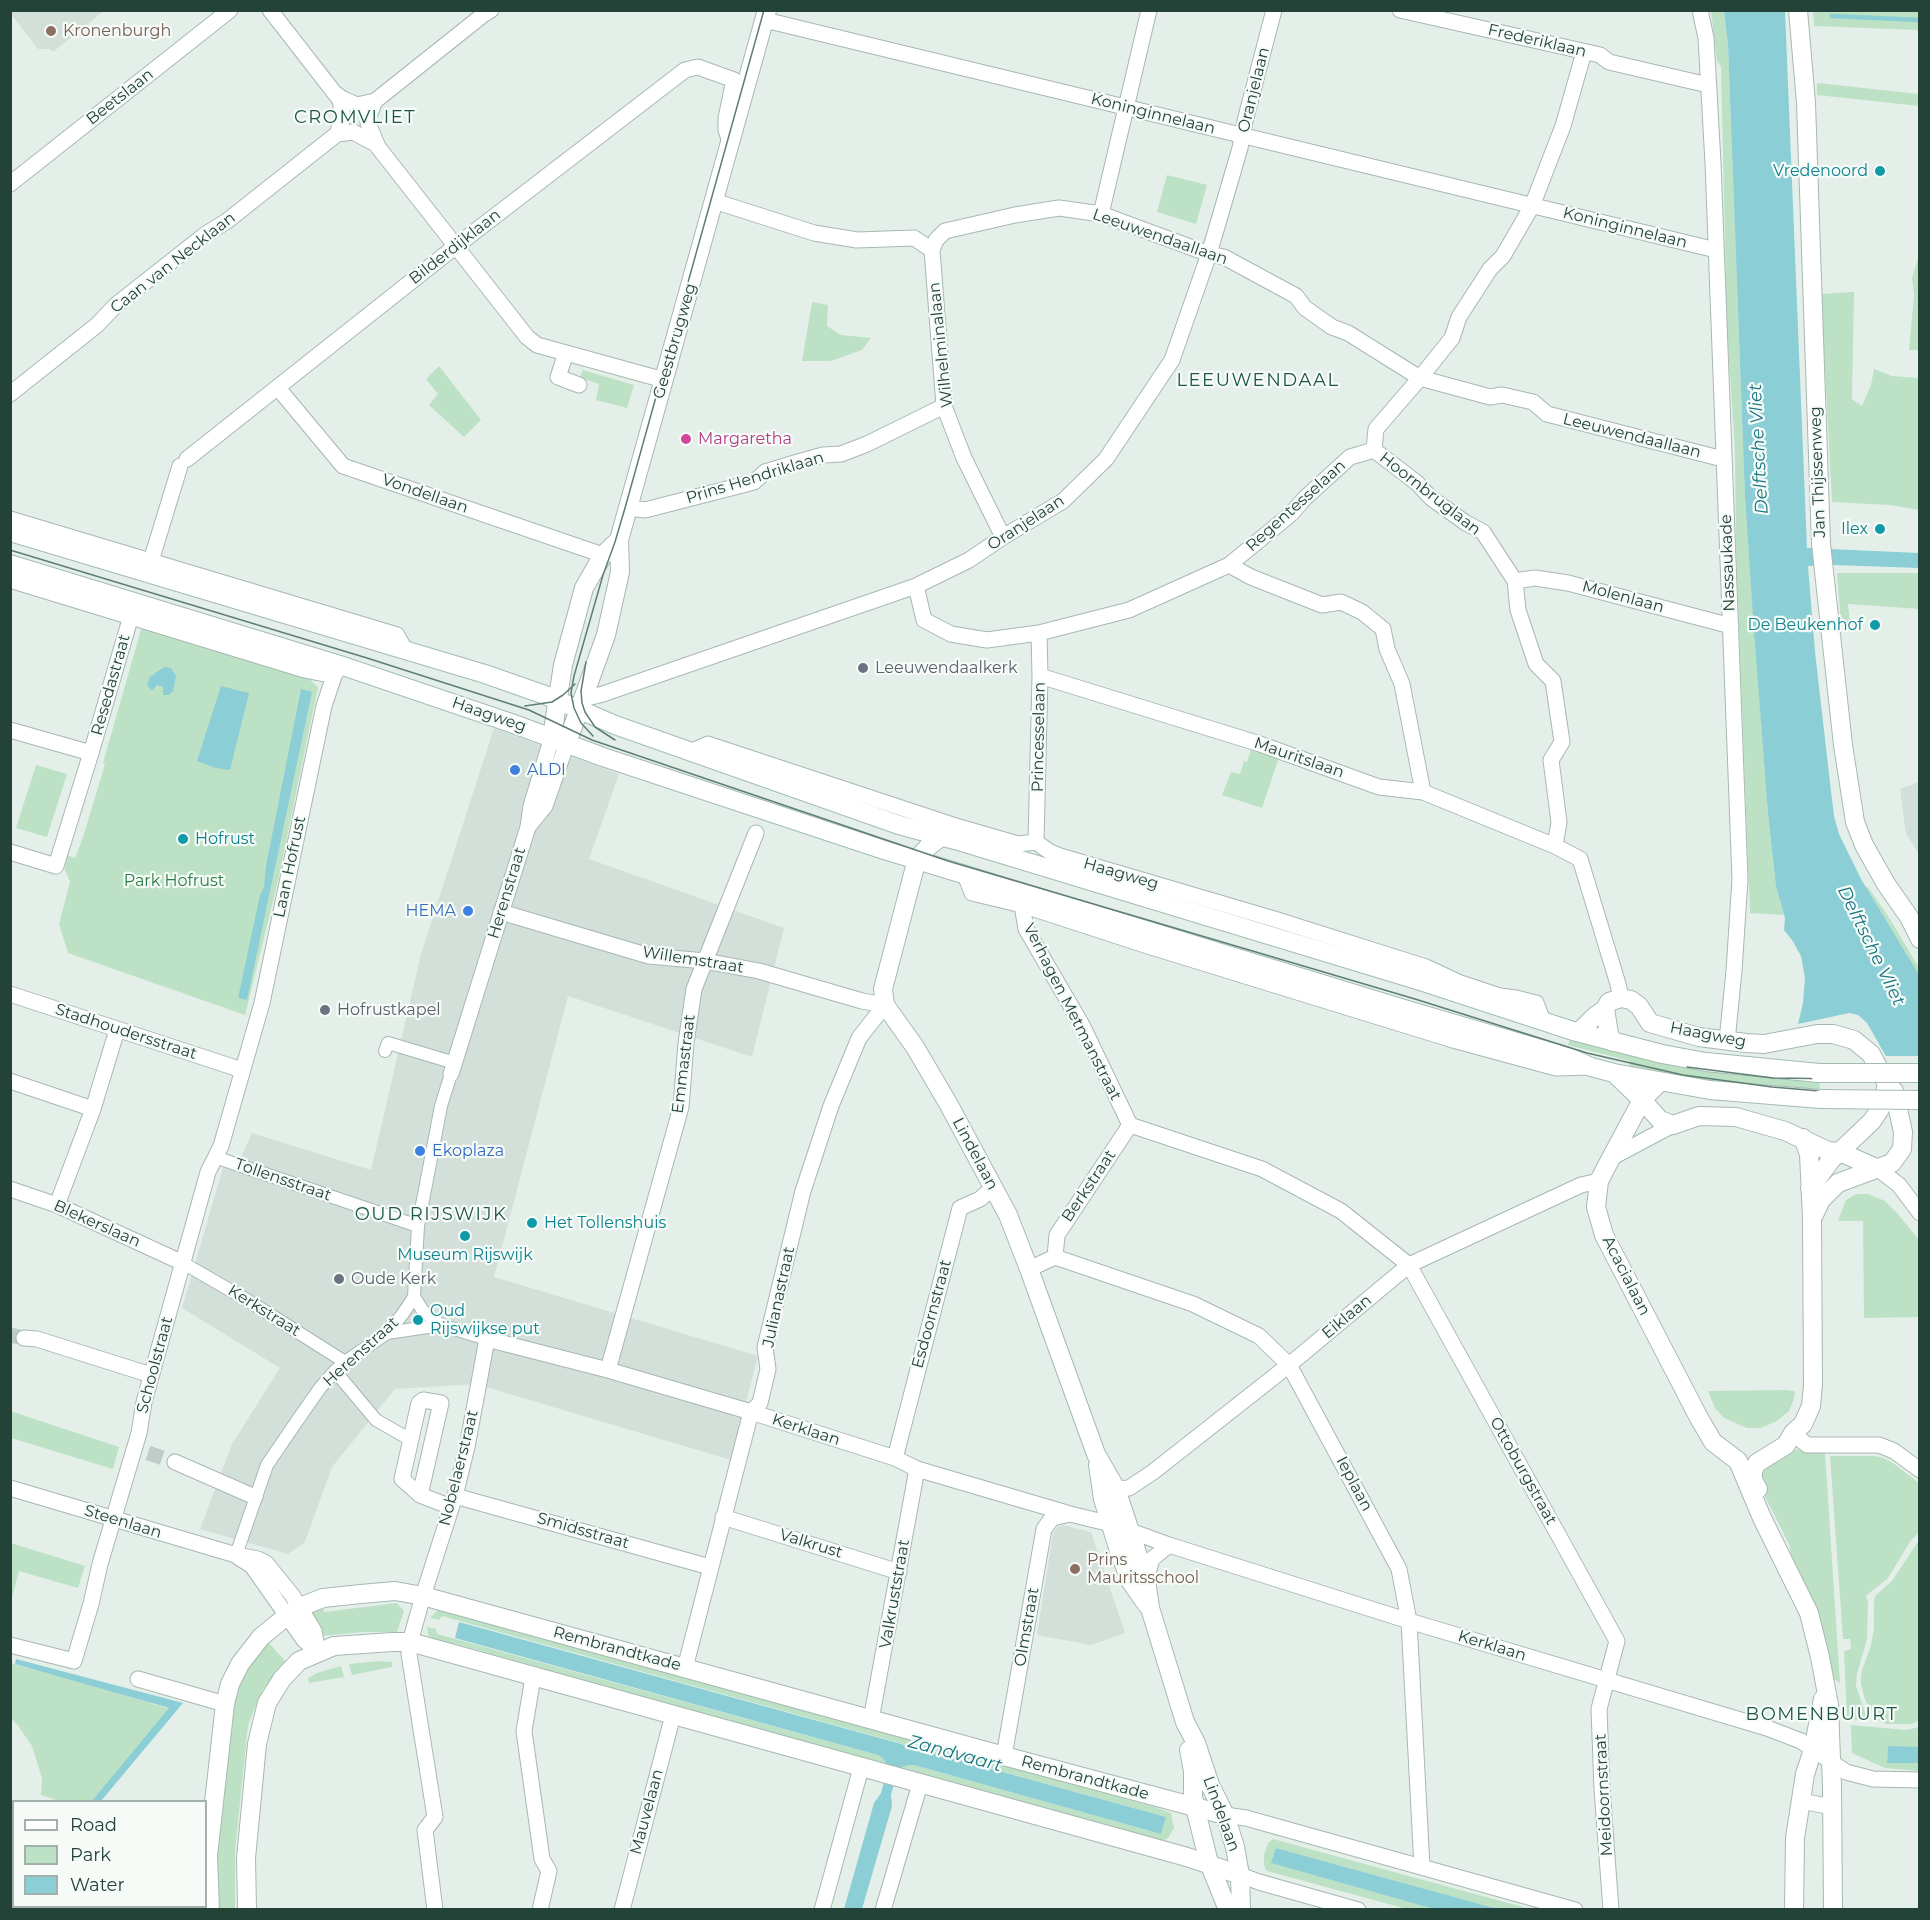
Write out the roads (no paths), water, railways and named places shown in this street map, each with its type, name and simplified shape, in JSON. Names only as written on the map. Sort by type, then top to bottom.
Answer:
[{"type":"street","name":"Beetslaan","points":[[10,184],[230,10]]},
{"type":"street","points":[[270,10],[341,102],[344,114],[337,134]]},
{"type":"street","points":[[336,94],[357,105],[375,101],[491,10]]},
{"type":"street","points":[[1101,214],[1149,10]]},
{"type":"street","name":"Oranjelaan","points":[[581,704],[603,694],[916,586],[969,560],[1063,501],[1106,459],[1172,360],[1209,254],[1240,148],[1274,10]]},
{"type":"street","name":"Frederiklaan","points":[[1400,10],[1600,55],[1609,62],[1708,85]]},
{"type":"street","name":"Nassaukade","points":[[1700,10],[1706,38],[1713,164],[1740,879],[1728,1041]]},
{"type":"street","name":"Jan Thijssenweg","points":[[1798,10],[1806,104],[1821,544],[1843,745],[1855,822],[1864,845],[1886,884],[1914,921],[1920,939]]},
{"type":"street","name":"Koninginnelaan","points":[[766,15],[1127,108],[1716,250]]},
{"type":"street","name":"Geestbrugweg","points":[[559,740],[581,704],[608,624],[620,572],[619,540],[766,15]]},
{"type":"street","points":[[1374,450],[1376,429],[1452,338],[1459,317],[1490,269],[1503,256],[1532,206],[1563,126],[1584,52]]},
{"type":"street","name":"Bilderdijklaan","points":[[151,561],[183,463],[456,246],[685,70],[698,67],[734,80]]},
{"type":"street","name":"Geestbrugweg","points":[[730,143],[726,130],[726,118],[734,80]]},
{"type":"street","points":[[375,101],[368,123],[378,147],[527,337],[537,345],[664,380]]},
{"type":"street","points":[[337,134],[353,132],[378,147]]},
{"type":"street","name":"Caan van Necklaan","points":[[10,394],[97,325],[116,305],[337,134]]},
{"type":"street","points":[[714,201],[814,233],[857,240],[914,238],[932,250]]},
{"type":"street","name":"Leeuwendaallaan","points":[[932,250],[936,240],[945,231],[1015,215],[1059,208],[1101,214],[1209,254],[1224,257],[1296,296],[1305,308],[1332,327],[1348,333],[1420,378],[1490,397],[1502,395],[1533,402],[1547,414],[1723,459]]},
{"type":"street","name":"Wilhelminalaan","points":[[932,250],[944,406],[964,458],[1003,537]]},
{"type":"street","points":[[566,353],[558,377],[579,385]]},
{"type":"street","name":"Vondellaan","points":[[278,388],[343,466],[603,555]]},
{"type":"street","name":"Prins Hendriklaan","points":[[628,508],[645,510],[754,482],[765,472],[823,455],[840,454],[867,444],[944,406]]},
{"type":"street","name":"Regentesselaan","points":[[916,586],[924,620],[951,634],[987,639],[1039,633],[1129,610],[1229,565],[1291,514],[1350,457],[1374,450]]},
{"type":"street","name":"Hoornbruglaan","points":[[1374,450],[1417,483],[1431,498],[1483,532],[1515,581],[1518,610],[1536,664],[1553,681],[1562,742],[1551,760],[1559,822],[1555,846]]},
{"type":"street","name":"Haagweg","points":[[10,519],[397,635],[405,651]]},
{"type":"street","name":"Haagweg","points":[[10,532],[485,674],[545,695],[558,702],[581,704],[615,725],[899,825],[1420,981],[1613,1042],[1706,1062],[1820,1073],[1920,1073]]},
{"type":"street","points":[[559,740],[558,702],[563,665],[584,588],[603,555],[619,540]]},
{"type":"street","name":"Haagweg","points":[[10,564],[559,740],[603,757],[965,875],[1571,1058],[1591,1067],[1710,1090],[1821,1099],[1920,1100]]},
{"type":"street","points":[[1229,565],[1251,577],[1322,605],[1341,602],[1362,612],[1383,629],[1387,649],[1402,684],[1423,792]]},
{"type":"street","name":"Molenlaan","points":[[1515,581],[1535,578],[1568,583],[1731,626]]},
{"type":"street","name":"Haagweg","points":[[10,580],[305,670],[337,670]]},
{"type":"street","name":"Resedastraat","points":[[10,852],[56,866],[92,753],[131,616]]},
{"type":"street","name":"Princesselaan","points":[[1036,842],[1039,633]]},
{"type":"street","name":"Laan Hofrust","points":[[242,1070],[262,1003],[324,706],[337,670]]},
{"type":"street","name":"Mauritslaan","points":[[1040,676],[1260,744],[1379,787],[1423,792],[1555,846]]},
{"type":"street","points":[[10,730],[92,753]]},
{"type":"street","name":"Herenstraat","points":[[236,1556],[267,1466],[320,1388],[334,1371],[387,1333],[414,1297],[418,1226],[441,1106],[528,827],[531,806],[559,740]]},
{"type":"street","name":"Haagweg","points":[[692,751],[708,744],[959,827],[1018,844],[1036,842],[1060,856],[1361,946],[1436,971],[1458,982],[1500,996],[1536,1004],[1543,1021]]},
{"type":"street","points":[[899,825],[910,841],[917,859]]},
{"type":"street","name":"Emmastraat","points":[[608,1370],[681,1107],[686,1043],[694,989],[756,833]]},
{"type":"street","points":[[885,1005],[884,988],[917,859],[942,836]]},
{"type":"street","points":[[1555,846],[1580,859],[1621,998],[1609,1002],[1605,1009],[1596,1014],[1579,1032]]},
{"type":"street","name":"Haagweg","points":[[965,875],[972,893],[1022,905],[1454,1040],[1556,1068],[1591,1067]]},
{"type":"street","name":"Verhagen Metmanstraat","points":[[1022,905],[1026,928],[1082,1025],[1130,1125]]},
{"type":"street","name":"Willemstraat","points":[[501,912],[648,956],[705,961],[759,971],[862,1001],[885,1005]]},
{"type":"street","name":"Stadhoudersstraat","points":[[10,994],[242,1070]]},
{"type":"street","name":"Haagweg","points":[[1621,998],[1631,1000],[1639,1006],[1650,1023],[1699,1036],[1764,1044],[1817,1034],[1833,1034],[1854,1040],[1871,1054],[1887,1084],[1894,1091],[1904,1132],[1902,1149],[1892,1163],[1838,1183],[1821,1200],[1812,1219]]},
{"type":"street","name":"Lindelaan","points":[[885,1005],[915,1047],[944,1096],[1008,1215],[1096,1454],[1116,1489],[1146,1580],[1150,1608],[1185,1722],[1193,1771],[1192,1796],[1209,1863],[1228,1910]]},
{"type":"street","name":"Julianastraat","points":[[685,1668],[751,1412],[760,1403],[768,1369],[765,1347],[803,1191],[831,1106],[859,1038],[885,1005]]},
{"type":"street","points":[[1605,1009],[1609,1034],[1613,1042]]},
{"type":"street","points":[[57,1204],[93,1108],[117,1030]]},
{"type":"street","points":[[385,1051],[388,1043],[453,1068]]},
{"type":"street","name":"Schoolstraat","points":[[10,1645],[74,1661],[114,1519],[141,1451],[151,1375],[208,1172],[221,1146],[242,1070]]},
{"type":"street","points":[[1614,1073],[1660,1120],[1673,1125]]},
{"type":"street","points":[[10,1081],[93,1108]]},
{"type":"street","name":"Acacialaan","points":[[1660,1082],[1642,1100],[1599,1181],[1596,1207],[1604,1234],[1713,1442],[1738,1461]]},
{"type":"street","points":[[1809,1188],[1821,1172],[1876,1115],[1887,1084]]},
{"type":"street","points":[[1611,1158],[1673,1125],[1699,1116],[1736,1117],[1785,1131],[1828,1151],[1840,1152],[1878,1169],[1899,1185],[1920,1213]]},
{"type":"street","points":[[1130,1125],[1262,1169],[1341,1211],[1409,1266]]},
{"type":"street","name":"Berkstraat","points":[[1055,1257],[1057,1235],[1130,1125]]},
{"type":"street","points":[[1762,1518],[1766,1513],[1766,1506],[1753,1480],[1753,1470],[1757,1463],[1786,1445],[1803,1424],[1811,1406],[1812,1219],[1809,1154],[1803,1138]]},
{"type":"street","name":"Tollensstraat","points":[[215,1157],[418,1226]]},
{"type":"street","name":"Eiklaan","points":[[1116,1489],[1129,1488],[1153,1472],[1289,1365],[1409,1266],[1581,1185],[1599,1181]]},
{"type":"street","name":"Esdoornstraat","points":[[895,1458],[960,1208],[980,1199],[993,1188]]},
{"type":"street","name":"Blekerslaan","points":[[10,1189],[57,1204],[183,1263]]},
{"type":"street","points":[[1029,1269],[1055,1257]]},
{"type":"street","name":"Ieplaan","points":[[1055,1257],[1193,1304],[1259,1336],[1289,1365],[1399,1569],[1409,1621],[1422,1867]]},
{"type":"street","name":"Kerkstraat","points":[[183,1263],[247,1300],[345,1362]]},
{"type":"street","name":"Ottoburgstraat","points":[[1409,1266],[1617,1641],[1606,1681]]},
{"type":"street","name":"Kerklaan","points":[[414,1297],[423,1311],[441,1325],[751,1412],[895,1458],[917,1469],[1111,1524],[1168,1545],[1409,1621],[1767,1728],[1801,1741],[1846,1772],[1873,1779],[1920,1780]]},
{"type":"street","name":"Kerklaan","points":[[387,1333],[441,1325]]},
{"type":"street","points":[[24,1338],[37,1339],[151,1375]]},
{"type":"street","name":"Nobelaerstraat","points":[[435,1910],[425,1830],[435,1816],[409,1654],[410,1642],[453,1502],[467,1447],[487,1339]]},
{"type":"street","points":[[334,1371],[376,1420],[411,1440]]},
{"type":"street","points":[[423,1400],[441,1403],[420,1495],[402,1479],[419,1403],[423,1400]]},
{"type":"street","points":[[1793,1434],[1750,1451],[1738,1461],[1734,1478],[1740,1492],[1762,1518],[1809,1613],[1820,1657],[1829,1705],[1832,1762],[1833,1910]]},
{"type":"street","points":[[1793,1434],[1807,1445],[1879,1445],[1894,1451],[1920,1470]]},
{"type":"street","name":"Lindelaan","points":[[1096,1454],[1103,1499],[1131,1582],[1150,1608]]},
{"type":"street","points":[[175,1461],[255,1497]]},
{"type":"street","name":"Valkruststraat","points":[[871,1720],[917,1469]]},
{"type":"street","name":"Steenlaan","points":[[10,1488],[266,1563],[294,1611],[314,1630],[318,1652]]},
{"type":"street","name":"Smidsstraat","points":[[420,1495],[710,1567]]},
{"type":"street","name":"Olmstraat","points":[[1004,1756],[1044,1529],[1052,1518],[1070,1514]]},
{"type":"street","name":"Valkrust","points":[[723,1517],[899,1572]]},
{"type":"street","points":[[1146,1580],[1152,1559],[1168,1545]]},
{"type":"street","name":"Rembrandtkade","points":[[294,1611],[323,1598],[395,1591],[423,1596],[1195,1808],[1246,1818],[1575,1910]]},
{"type":"street","points":[[210,1910],[208,1856],[225,1704],[230,1684],[249,1650],[261,1637],[294,1611]]},
{"type":"street","points":[[247,1910],[246,1858],[257,1744],[267,1703],[282,1678],[299,1660],[334,1646],[410,1642],[1209,1863],[1259,1882],[1358,1910]]},
{"type":"street","points":[[533,1677],[524,1731],[542,1859],[549,1871],[540,1910]]},
{"type":"street","points":[[138,1679],[225,1704]]},
{"type":"street","name":"Meidoornstraat","points":[[1606,1681],[1599,1709],[1611,1910]]},
{"type":"street","points":[[1794,1910],[1794,1838],[1805,1774],[1813,1750],[1817,1722],[1826,1688]]},
{"type":"street","name":"Mauvelaan","points":[[622,1910],[673,1715]]},
{"type":"street","name":"Lindelaan","points":[[1185,1722],[1196,1743],[1210,1785],[1225,1815],[1240,1875],[1241,1910]]},
{"type":"street","points":[[822,1910],[861,1768]]},
{"type":"street","points":[[883,1910],[920,1784]]},
{"type":"street","points":[[1800,1801],[1833,1807]]},
{"type":"water","name":"Delftsche Vliet","points":[[1724,11],[1785,11],[1807,548],[1919,553],[1919,568],[1808,566],[1815,652],[1834,816],[1839,834],[1861,879],[1919,975],[1919,1114],[1867,1023],[1858,1015],[1849,1013],[1798,1024],[1805,978],[1801,956],[1784,930],[1785,918],[1776,887],[1754,631],[1745,497],[1728,45]]},
{"type":"water","points":[[164,667],[171,668],[176,676],[173,691],[169,695],[163,695],[163,687],[157,685],[152,691],[147,685],[150,677]]},
{"type":"water","points":[[221,686],[249,693],[230,770],[197,761]]},
{"type":"water","points":[[301,689],[312,692],[247,1000],[238,998],[260,895],[264,887],[266,866]]},
{"type":"water","points":[[459,1622],[1166,1817],[1161,1834],[908,1765],[898,1769],[891,1795],[892,1806],[862,1909],[844,1909],[874,1803],[881,1793],[888,1767],[883,1758],[455,1638]]},
{"type":"water","points":[[16,1659],[183,1703],[102,1800],[93,1800],[169,1708],[15,1664]]},
{"type":"water","points":[[1888,1746],[1919,1747],[1919,1763],[1887,1763]]},
{"type":"water","points":[[1276,1848],[1498,1909],[1435,1910],[1271,1863]]},
{"type":"waterway","points":[[1832,16],[1920,20]]},
{"type":"tunnel","points":[[10,1335],[24,1338]]},
{"type":"tunnel","points":[[148,1453],[175,1462]]},
{"type":"tram line","points":[[593,736],[581,723],[574,708],[571,693],[574,676],[625,508],[764,10]]},
{"type":"tram line","points":[[10,550],[367,658],[529,710],[592,740],[948,861],[1415,999],[1587,1053],[1683,1075],[1772,1087],[1820,1091],[1920,1093]]},
{"type":"tram line","points":[[586,662],[581,691],[585,712],[595,727],[615,740]]},
{"type":"tram line","points":[[525,706],[552,702],[575,684]]},
{"type":"tram line","points":[[1687,1067],[1773,1078],[1920,1080]]},
{"type":"place","name":"Kronenburgh","points":[[51,31]]},
{"type":"place","name":"Vredenoord","points":[[1880,171]]},
{"type":"place","name":"Margaretha","points":[[686,439]]},
{"type":"place","name":"Ilex","points":[[1880,529]]},
{"type":"place","name":"De Beukenhof","points":[[1875,625]]},
{"type":"place","name":"Leeuwendaalkerk","points":[[863,668]]},
{"type":"place","name":"ALDI","points":[[515,770]]},
{"type":"place","name":"Hofrust","points":[[183,839]]},
{"type":"place","name":"HEMA","points":[[468,911]]},
{"type":"place","name":"Hofrustkapel","points":[[325,1010]]},
{"type":"place","name":"Ekoplaza","points":[[420,1151]]},
{"type":"place","name":"Het Tollenshuis","points":[[532,1223]]},
{"type":"place","name":"Museum Rijswijk","points":[[465,1236]]},
{"type":"place","name":"Oude Kerk","points":[[339,1279]]},
{"type":"place","name":"Oud Rijswijkse put","points":[[418,1320]]},
{"type":"place","name":"Prins Mauritsschool","points":[[1075,1569]]},
{"type":"district","name":"CROMVLIET","points":[[355,118]]},
{"type":"district","name":"LEEUWENDAAL","points":[[1258,381]]},
{"type":"district","name":"OUD RIJSWIJK","points":[[431,1215]]},
{"type":"district","name":"BOMENBUURT","points":[[1822,1715]]},
{"type":"park label","name":"Park Hofrust","points":[[174,881]]},
{"type":"water label","name":"Zandvaart","points":[[955,1754]]}]
